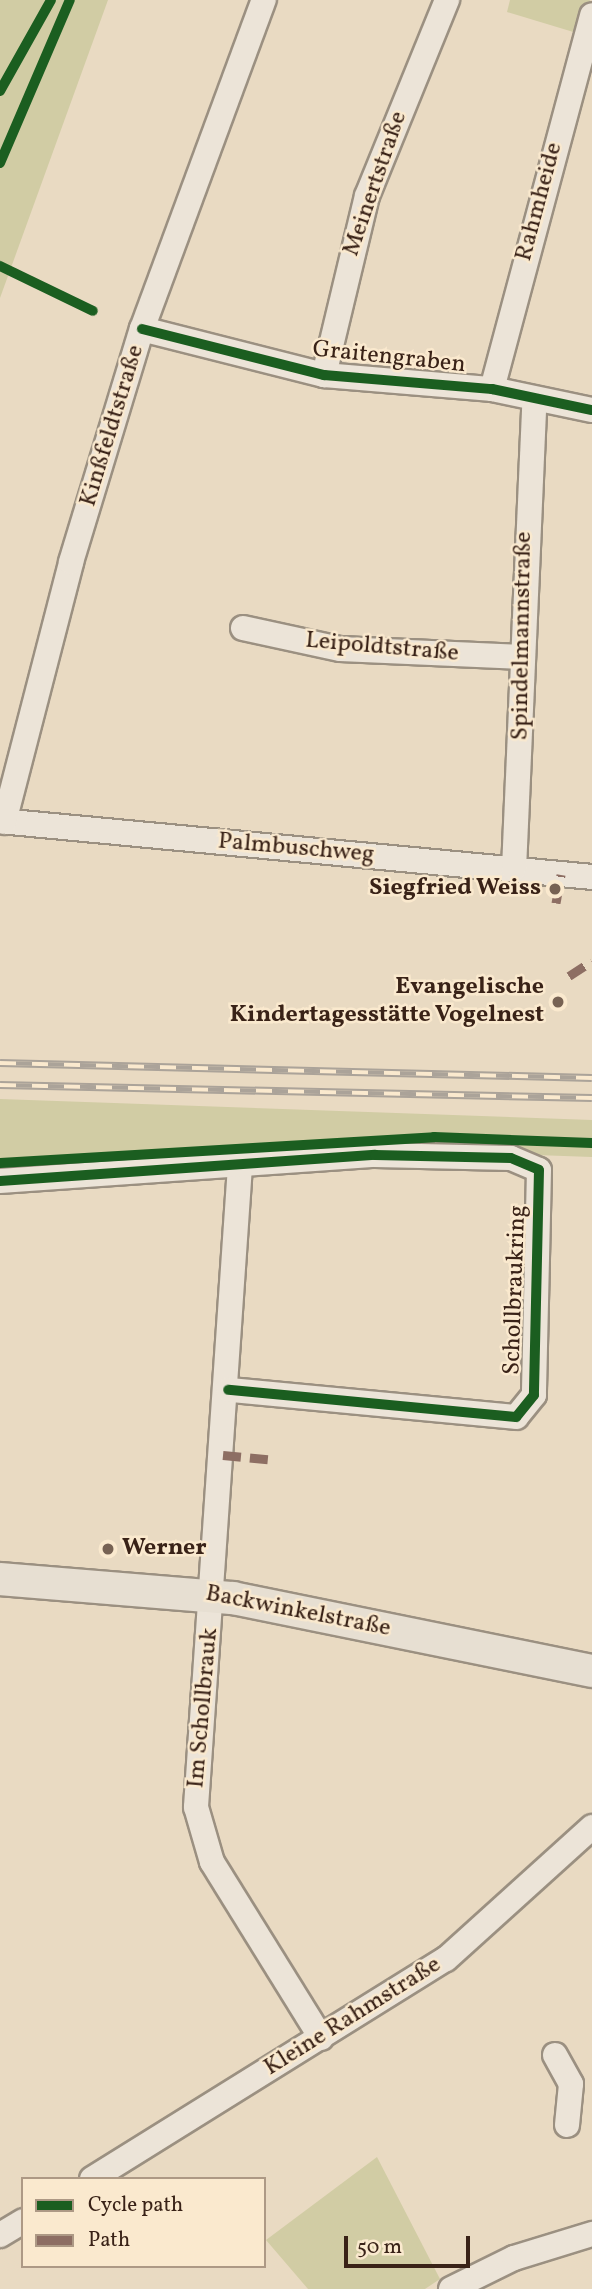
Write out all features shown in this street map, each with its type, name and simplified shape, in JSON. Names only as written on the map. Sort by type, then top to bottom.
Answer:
[{"type":"main road","name":"Backwinkelstraße","points":[[0,1579],[213,1595],[592,1671]]},
{"type":"street","name":"Kinßfeldtstraße","points":[[2,821],[71,562],[142,329],[264,0]]},
{"type":"street","name":"Meinertstraße","points":[[324,375],[367,196],[447,0]]},
{"type":"street","name":"Rahmheide","points":[[492,389],[592,15]]},
{"type":"street","name":"Graitengraben","points":[[142,329],[324,375],[492,389],[534,402],[592,410]]},
{"type":"street","name":"Spindelmannstraße","points":[[514,869],[534,402]]},
{"type":"street","name":"Leipoldtstraße","points":[[243,628],[340,649],[523,657]]},
{"type":"street","name":"Palmbuschweg","points":[[2,821],[592,877]]},
{"type":"street","name":"Schollbraukring","points":[[228,1390],[500,1420],[516,1417],[534,1395],[538,1170],[511,1158],[375,1155],[240,1166]]},
{"type":"street","points":[[0,1181],[240,1166]]},
{"type":"street","name":"Im Schollbrauk","points":[[240,1166],[199,1833],[321,2038]]},
{"type":"street","name":"Kleine Rahmstraße","points":[[95,2177],[446,1959],[592,1827]]},
{"type":"street","points":[[555,2055],[582,2085],[567,2125]]},
{"type":"street","points":[[0,2235],[21,2222]]},
{"type":"street","points":[[451,2289],[514,2258],[592,2234]]},
{"type":"shaded area","points":[[0,0],[108,0],[0,298]]},
{"type":"shaded area","points":[[510,0],[590,0],[580,34],[507,12]]},
{"type":"shaded area","points":[[0,1099],[592,1120],[592,1157],[375,1149],[0,1163]]},
{"type":"shaded area","points":[[377,2157],[440,2279],[425,2289],[308,2289],[266,2240]]},
{"type":"railway","points":[[0,1063],[592,1078]]},
{"type":"railway","points":[[0,1085],[592,1098]]},
{"type":"marked path","points":[[556,903],[561,874]]},
{"type":"marked path","points":[[569,976],[592,961]]},
{"type":"marked path","points":[[223,1455],[276,1460]]},
{"type":"cycle path","points":[[0,91],[51,0]]},
{"type":"cycle path","points":[[0,163],[70,0]]},
{"type":"cycle path","points":[[0,266],[93,311]]},
{"type":"cycle path","points":[[142,329],[324,375],[492,389],[592,410]]},
{"type":"cycle path","points":[[0,1163],[434,1137],[592,1143]]},
{"type":"cycle path","points":[[0,1181],[375,1155],[511,1158],[539,1170],[534,1395],[516,1417],[228,1390]]},
{"type":"place","name":"Siegfried Weiss","points":[[555,889]]},
{"type":"place","name":"Evangelische Kindertagesstätte Vogelnest","points":[[558,1002]]},
{"type":"place","name":"Werner","points":[[108,1549]]}]
